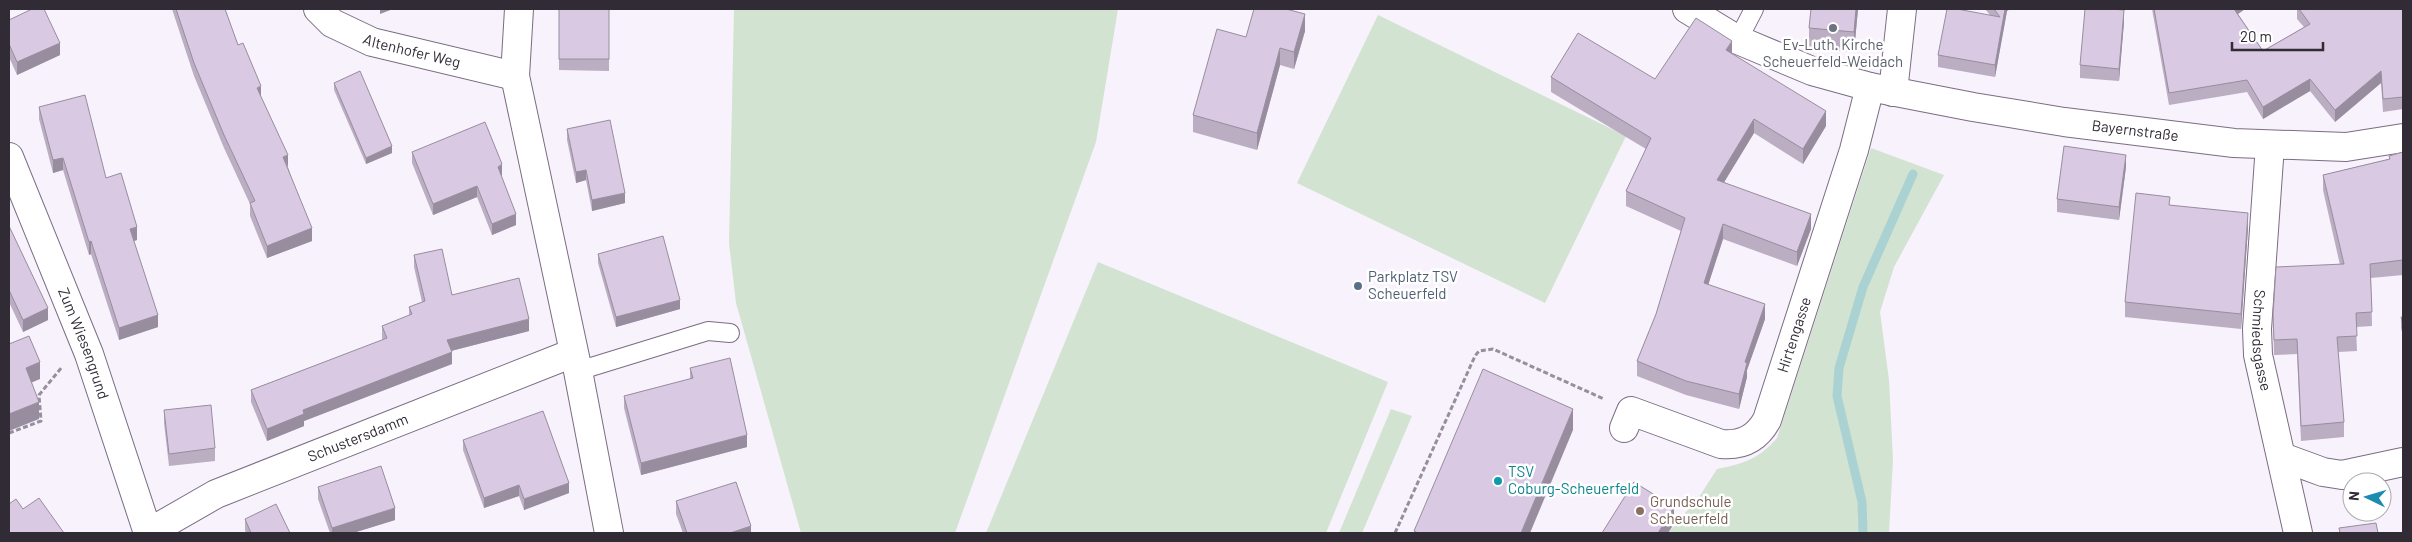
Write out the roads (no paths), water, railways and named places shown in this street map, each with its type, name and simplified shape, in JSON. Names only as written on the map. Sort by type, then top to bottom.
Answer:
[{"type":"street","name":"Altenhofer Weg","points":[[318,9],[332,23],[372,42],[515,76]]},
{"type":"street","points":[[519,9],[515,76],[609,533]]},
{"type":"street","name":"Bayernstraße","points":[[1687,9],[1738,40],[1812,71],[1881,90],[2064,122],[2234,143],[2346,147],[2403,138]]},
{"type":"street","name":"Hirtengasse","points":[[1627,420],[1720,444],[1734,445],[1747,441],[1760,432],[1767,420],[1854,150],[1881,90],[1902,9]]},
{"type":"street","name":"Schmiedsgasse","points":[[2270,145],[2257,329],[2258,355],[2298,533]]},
{"type":"street","name":"Zum Wiesengrund","points":[[9,157],[65,290],[89,354],[148,533]]},
{"type":"street","name":"Schustersdamm","points":[[148,533],[216,494],[575,362]]},
{"type":"street","points":[[2282,457],[2323,472],[2342,475],[2403,462]]},
{"type":"lane","points":[[1738,40],[1754,9]]},
{"type":"lane","points":[[575,362],[708,331],[730,333]]},
{"type":"waterway","points":[[1863,533],[1862,502],[1837,396],[1839,368],[1863,287],[1913,174]]},
{"type":"place","name":"Ev-Luth. Kirche Scheuerfeld-Weidach","points":[[1833,28]]},
{"type":"place","name":"Parkplatz TSV Scheuerfeld","points":[[1358,286]]},
{"type":"place","name":"TSV Coburg-Scheuerfeld","points":[[1498,481]]},
{"type":"place","name":"Grundschule Scheuerfeld","points":[[1640,511]]}]
